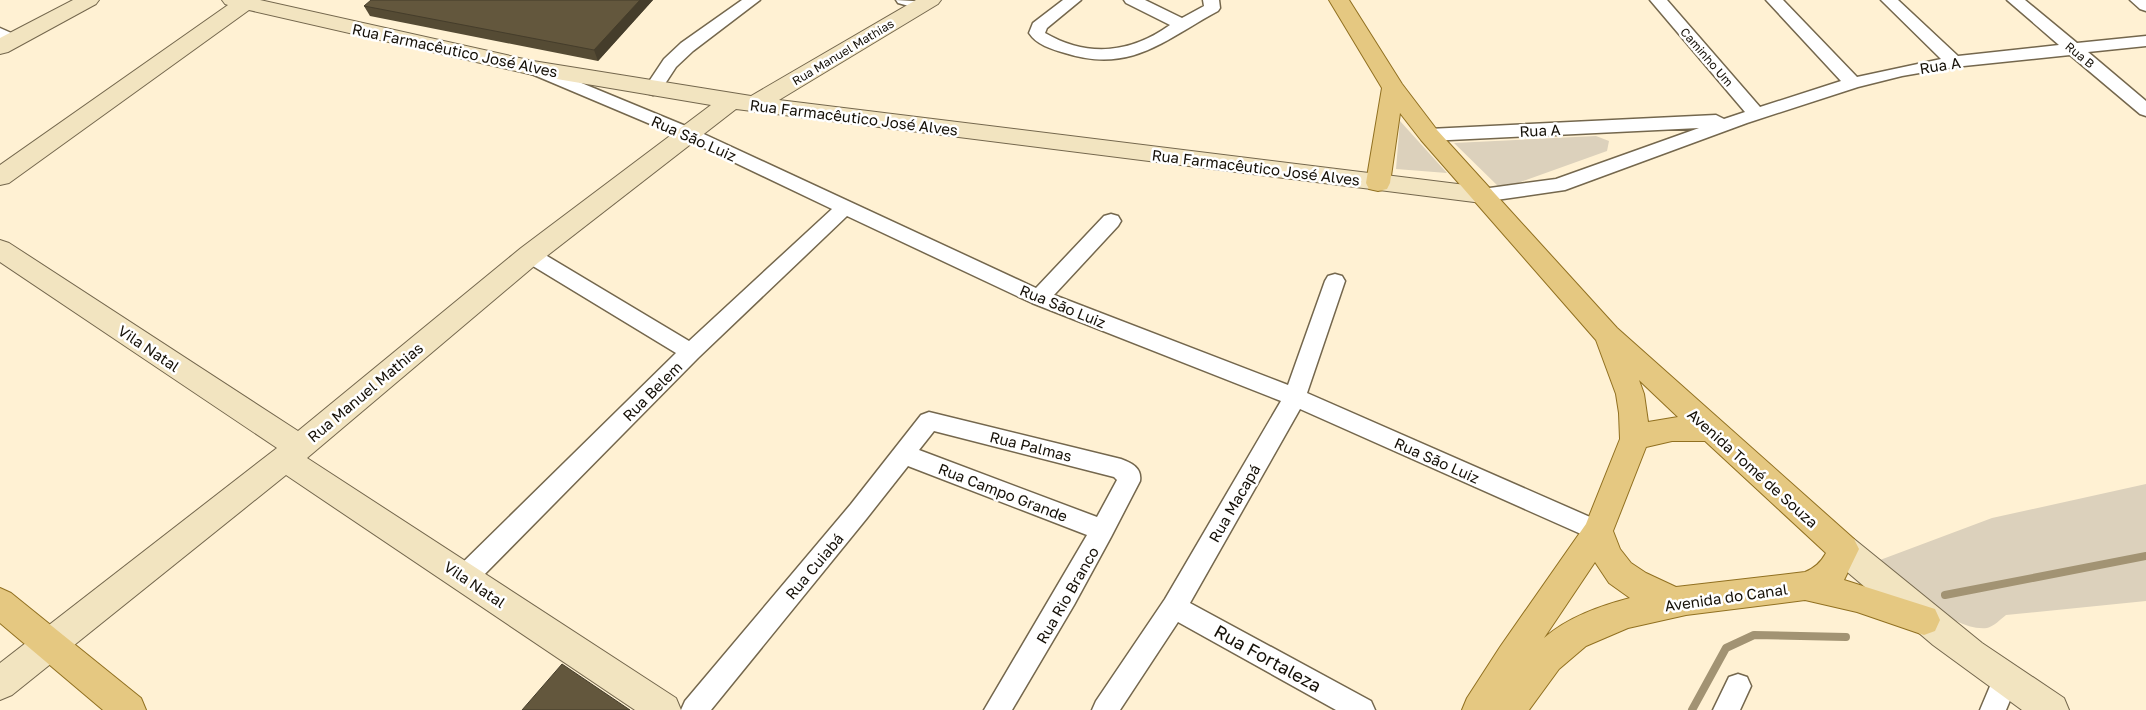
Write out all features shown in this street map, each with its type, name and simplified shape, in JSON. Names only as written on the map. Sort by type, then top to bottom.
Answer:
[{"type":"main road","name":"Avenida Tomé de Souza","points":[[1340,0],[1393,88],[1429,135],[1607,335],[1843,549]]},
{"type":"main road","points":[[1378,183],[1393,88]]},
{"type":"main road","points":[[1479,710],[1598,531],[1635,439],[1630,394],[1607,335]]},
{"type":"main road","points":[[1635,439],[1668,428],[1711,430]]},
{"type":"main road","points":[[1598,531],[1614,566],[1626,578],[1642,588],[1675,602]]},
{"type":"main road","name":"Avenida do Canal","points":[[1511,710],[1536,672],[1573,636],[1608,619],[1675,602],[1805,586],[1823,580],[1835,570],[1843,549]]},
{"type":"main road","points":[[1805,586],[1856,597],[1924,620]]},
{"type":"main road","points":[[0,603],[129,710]]},
{"type":"street","points":[[4,40],[89,0]]},
{"type":"street","points":[[652,89],[670,63],[687,47],[752,0]]},
{"type":"street","points":[[1073,0],[1039,26],[1037,33],[1040,37],[1076,51],[1098,55],[1131,53],[1157,42],[1182,24],[1212,8],[1211,0]]},
{"type":"street","points":[[1132,0],[1182,24]]},
{"type":"street","name":"Caminho Um","points":[[1658,0],[1749,117]]},
{"type":"street","points":[[1774,0],[1853,83]]},
{"type":"street","points":[[1889,0],[1954,62]]},
{"type":"street","name":"Rua B","points":[[2015,0],[2146,110]]},
{"type":"street","points":[[2138,0],[2146,6]]},
{"type":"street","points":[[0,177],[238,2]]},
{"type":"street","name":"Rua Farmacêutico José Alves","points":[[238,2],[533,68],[652,89],[743,103],[1482,195]]},
{"type":"street","name":"Rua Manuel Mathias","points":[[0,684],[48,644],[292,453],[530,255],[687,134],[919,2]]},
{"type":"street","name":"Rua A","points":[[1482,195],[1558,185],[1749,117],[1853,83],[1902,71],[1954,62],[2146,41]]},
{"type":"street","name":"Rua São Luiz","points":[[533,68],[687,134],[1039,298],[1295,397],[1598,531]]},
{"type":"street","name":"Rua A","points":[[1429,135],[1749,117]]},
{"type":"street","name":"Rua Belem","points":[[465,577],[692,352],[844,208]]},
{"type":"street","points":[[1039,298],[1111,222]]},
{"type":"street","name":"Vila Natal","points":[[0,250],[292,453],[465,577],[664,710]]},
{"type":"street","points":[[530,255],[692,352]]},
{"type":"street","name":"Rua Macapá","points":[[1105,710],[1174,607],[1295,397],[1335,282]]},
{"type":"street","name":"Rua Cuiabá","points":[[694,710],[859,511],[923,427],[932,421]]},
{"type":"street","name":"Rua Palmas","points":[[932,421],[1121,470],[1129,475]]},
{"type":"street","name":"Rua Campo Grande","points":[[904,454],[1103,530]]},
{"type":"street","name":"Rua Rio Branco","points":[[996,710],[1049,627],[1103,530],[1128,481],[1129,475]]},
{"type":"street","name":"Avenida Tomé de Souza","points":[[1843,549],[1924,620],[1999,696],[2052,710]]},
{"type":"street","name":"Rua Fortaleza","points":[[1174,607],[1362,710]]},
{"type":"street","points":[[1726,710],[1738,686]]},
{"type":"shaded area","points":[[1400,121],[1447,173],[1396,169]]},
{"type":"shaded area","points":[[1596,136],[1609,141],[1607,151],[1501,189],[1454,143]]},
{"type":"shaded area","points":[[2146,484],[2146,601],[2006,615],[1997,623],[1987,628],[1973,627],[1944,614],[1930,604],[1880,560],[1992,518]]},
{"type":"building","points":[[371,0],[640,0],[594,50],[364,6]]},
{"type":"building","points":[[562,664],[630,710],[522,710]]},
{"type":"waterway","points":[[1945,595],[2146,556]]},
{"type":"waterway","points":[[1692,710],[1726,648],[1754,635],[1846,637]]}]
